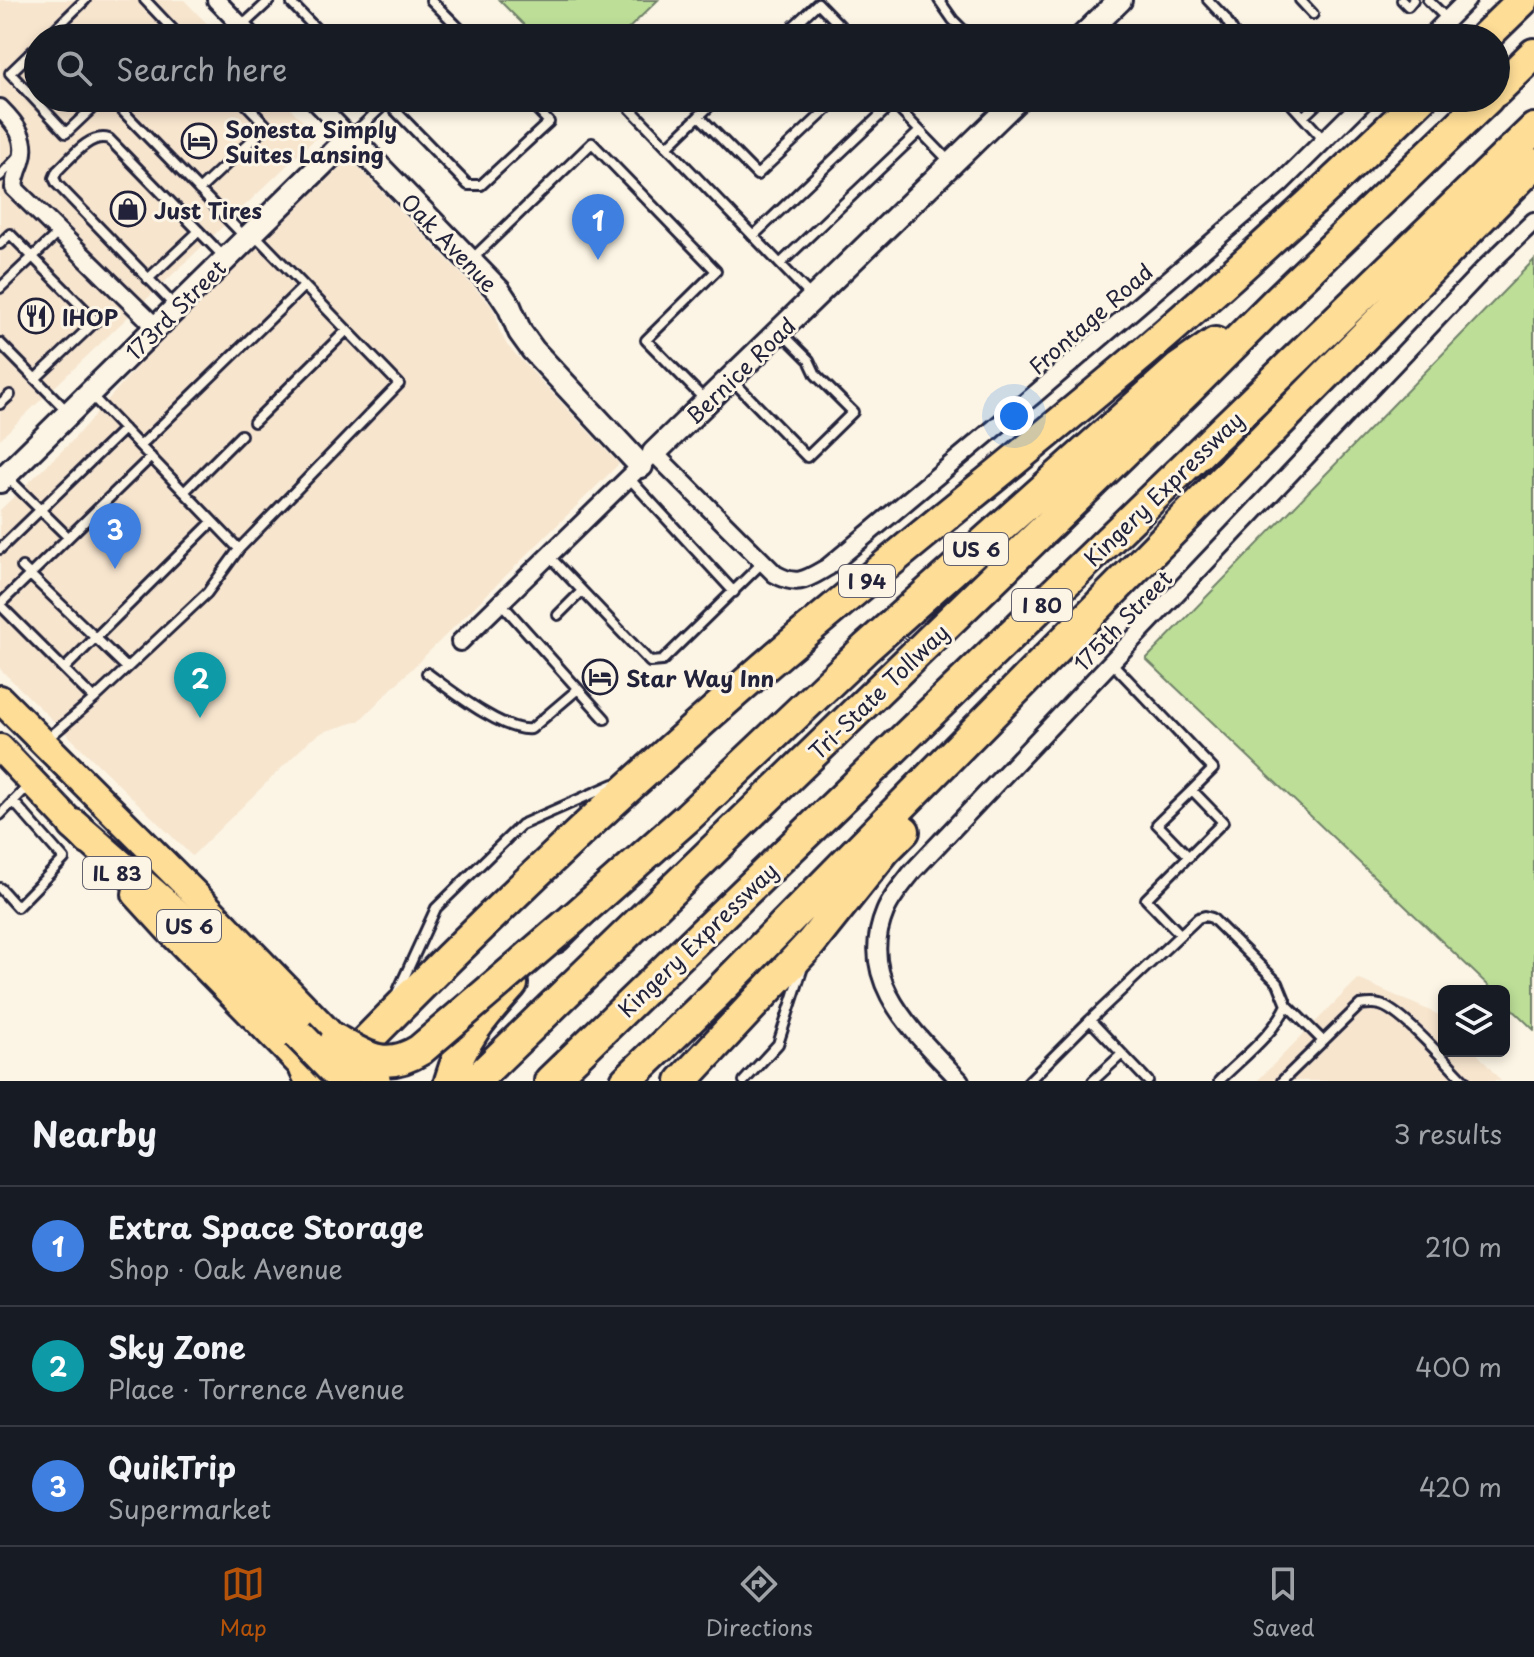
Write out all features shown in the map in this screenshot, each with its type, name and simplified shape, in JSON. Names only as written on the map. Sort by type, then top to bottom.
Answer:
[{"type":"highway","points":[[1498,24],[1523,0]]},
{"type":"highway","points":[[1510,77],[1534,54]]},
{"type":"highway","name":"I 94","points":[[315,1078],[382,1024],[541,869],[763,668],[1147,349],[1267,243],[1406,112]]},
{"type":"highway","name":"I 80","points":[[1279,299],[1473,112]]},
{"type":"highway","name":"Kingery Expressway","points":[[550,1081],[1534,129]]},
{"type":"highway","points":[[626,1081],[716,994],[1534,164]]},
{"type":"highway","name":"US 6","points":[[336,1040],[381,1061],[398,1061],[420,1050],[688,817],[866,648],[1179,368],[1279,299]]},
{"type":"highway","name":"Tri-State Tollway","points":[[475,1081],[1279,299]]},
{"type":"highway","points":[[682,1081],[811,943],[885,850],[1240,475],[1297,407]]},
{"type":"highway","name":"US 6","points":[[74,825],[216,949],[298,1033],[366,1079]]},
{"type":"highway","points":[[450,1081],[460,1053],[480,1019],[574,918]]},
{"type":"main road","name":"US 6","points":[[0,699],[194,893],[298,1033],[336,1040]]},
{"type":"main road","name":"US 6","points":[[2,753],[22,792],[74,825]]},
{"type":"main road","points":[[298,1033],[315,1078]]},
{"type":"main road","points":[[336,1040],[366,1079]]},
{"type":"street","points":[[216,0],[240,24]]},
{"type":"street","points":[[1095,24],[1120,0]]},
{"type":"street","points":[[1443,24],[1467,0]]},
{"type":"street","points":[[0,108],[18,127],[23,152],[15,174],[14,188],[157,328]]},
{"type":"street","name":"Oak Avenue","points":[[326,112],[499,291],[533,350],[641,465],[775,574],[791,581]]},
{"type":"street","name":"Bernice Road","points":[[460,642],[1005,112]]},
{"type":"street","name":"Frontage Road","points":[[791,581],[808,579],[840,557],[1280,184],[1353,112]]},
{"type":"street","name":"173rd Street","points":[[3,478],[350,137]]},
{"type":"street","name":"175th Street","points":[[960,1081],[896,1010],[880,974],[876,954],[885,913],[898,891],[913,871],[1483,270],[1534,221]]},
{"type":"lane","points":[[60,24],[85,0]]},
{"type":"lane","points":[[145,0],[168,24]]},
{"type":"lane","points":[[254,24],[270,0]]},
{"type":"lane","points":[[296,0],[292,4],[311,24]]},
{"type":"lane","points":[[431,0],[455,24]]},
{"type":"lane","points":[[939,0],[957,24]]},
{"type":"lane","points":[[1208,0],[1229,24]]},
{"type":"lane","points":[[1300,0],[1313,14]]},
{"type":"lane","points":[[1402,0],[1408,6],[1413,0]]},
{"type":"lane","points":[[1428,0],[1447,20]]},
{"type":"lane","points":[[796,24],[818,3],[838,24]]},
{"type":"lane","points":[[24,60],[10,73],[24,88]]},
{"type":"lane","points":[[46,112],[66,133],[88,112]]},
{"type":"lane","points":[[42,743],[94,699],[207,593],[239,549],[399,384],[304,286],[199,190],[124,112]]},
{"type":"lane","points":[[199,190],[267,126],[254,112]]},
{"type":"lane","points":[[350,137],[374,112]]},
{"type":"lane","points":[[398,112],[468,185],[481,185],[549,122],[539,112]]},
{"type":"lane","points":[[633,112],[813,298]]},
{"type":"lane","points":[[667,147],[703,112]]},
{"type":"lane","points":[[699,116],[757,175],[824,112]]},
{"type":"lane","points":[[753,236],[879,112]]},
{"type":"lane","points":[[902,112],[952,164]]},
{"type":"lane","points":[[1299,112],[1325,140]]},
{"type":"lane","points":[[1303,117],[1308,112]]},
{"type":"lane","points":[[780,264],[920,131]]},
{"type":"lane","points":[[177,308],[57,184],[54,178],[57,171],[93,138],[102,136],[109,139],[226,259]]},
{"type":"lane","points":[[470,261],[592,143],[716,271],[646,340],[707,402]]},
{"type":"lane","points":[[0,176],[23,152]]},
{"type":"lane","points":[[148,279],[199,231]]},
{"type":"lane","points":[[0,288],[59,232]]},
{"type":"lane","points":[[0,244],[10,234],[96,321],[35,379]]},
{"type":"lane","points":[[140,446],[304,286]]},
{"type":"lane","points":[[254,422],[347,330]]},
{"type":"lane","points":[[730,379],[807,457],[844,421],[853,412],[816,375],[809,360],[779,331]]},
{"type":"lane","points":[[0,343],[69,414]]},
{"type":"lane","points":[[90,393],[239,549]]},
{"type":"lane","points":[[0,404],[10,395]]},
{"type":"lane","points":[[3,550],[29,528],[41,510],[64,494],[101,458],[124,429]]},
{"type":"lane","points":[[184,492],[241,435]]},
{"type":"lane","points":[[94,699],[0,604],[151,457]]},
{"type":"lane","points":[[641,465],[734,592]]},
{"type":"lane","points":[[118,475],[125,482]]},
{"type":"lane","points":[[3,478],[68,537]]},
{"type":"lane","points":[[105,486],[113,494]]},
{"type":"lane","points":[[94,498],[101,506]]},
{"type":"lane","points":[[80,510],[88,518]]},
{"type":"lane","points":[[64,669],[212,522]]},
{"type":"lane","points":[[45,544],[53,552]]},
{"type":"lane","points":[[33,556],[41,564]]},
{"type":"lane","points":[[548,556],[650,662],[662,661],[762,563]]},
{"type":"lane","points":[[22,567],[127,668]]},
{"type":"lane","points":[[8,581],[16,589]]},
{"type":"lane","points":[[558,615],[582,591]]},
{"type":"lane","points":[[501,603],[537,635],[605,719]]},
{"type":"lane","points":[[1112,663],[1213,769],[1157,824],[1189,857]]},
{"type":"lane","points":[[427,673],[469,705],[521,731],[531,729],[578,689]]},
{"type":"lane","points":[[382,1024],[436,908],[521,825],[648,770]]},
{"type":"lane","points":[[1180,934],[1146,899],[1223,822],[1192,790]]},
{"type":"lane","points":[[0,815],[22,792],[64,859],[17,907],[0,888]]},
{"type":"lane","points":[[1029,1081],[1180,934],[1198,918],[1205,916],[1212,918],[1278,983],[1287,1005],[1323,1041]]},
{"type":"lane","points":[[744,1081],[778,1044],[811,943]]},
{"type":"lane","points":[[1219,1081],[1270,1031],[1287,1005]]},
{"type":"lane","points":[[1282,1081],[1360,1005],[1382,1005],[1410,1025],[1465,1081]]},
{"type":"lane","points":[[1090,1020],[1148,1081]]},
{"type":"lane","points":[[1093,1081],[1122,1054]]},
{"type":"shaded area","points":[[0,0],[184,0],[207,24],[24,24],[24,112],[294,112],[318,136],[0,439]]},
{"type":"shaded area","points":[[349,157],[490,304],[507,345],[619,464],[359,721],[323,732],[309,741],[192,856],[0,669],[0,510],[70,443],[153,348]]},
{"type":"shaded area","points":[[1358,979],[1438,1014],[1438,1057],[1480,1057],[1501,1081],[1257,1081]]},
{"type":"green space","points":[[499,0],[658,0],[633,24],[523,24]]},
{"type":"green space","points":[[1534,260],[1534,1030],[1510,1007],[1510,985],[1488,985],[1146,659]]},
{"type":"place","name":"Sonesta Simply Suites Lansing","points":[[199,141]]},
{"type":"place","name":"Just Tires","points":[[128,209]]},
{"type":"place","name":"Extra Space Storage","points":[[598,260]]},
{"type":"place","name":"IHOP","points":[[36,316]]},
{"type":"place","name":"QuikTrip","points":[[115,569]]},
{"type":"place","name":"Star Way Inn","points":[[600,677]]},
{"type":"place","name":"Sky Zone","points":[[200,718]]}]
